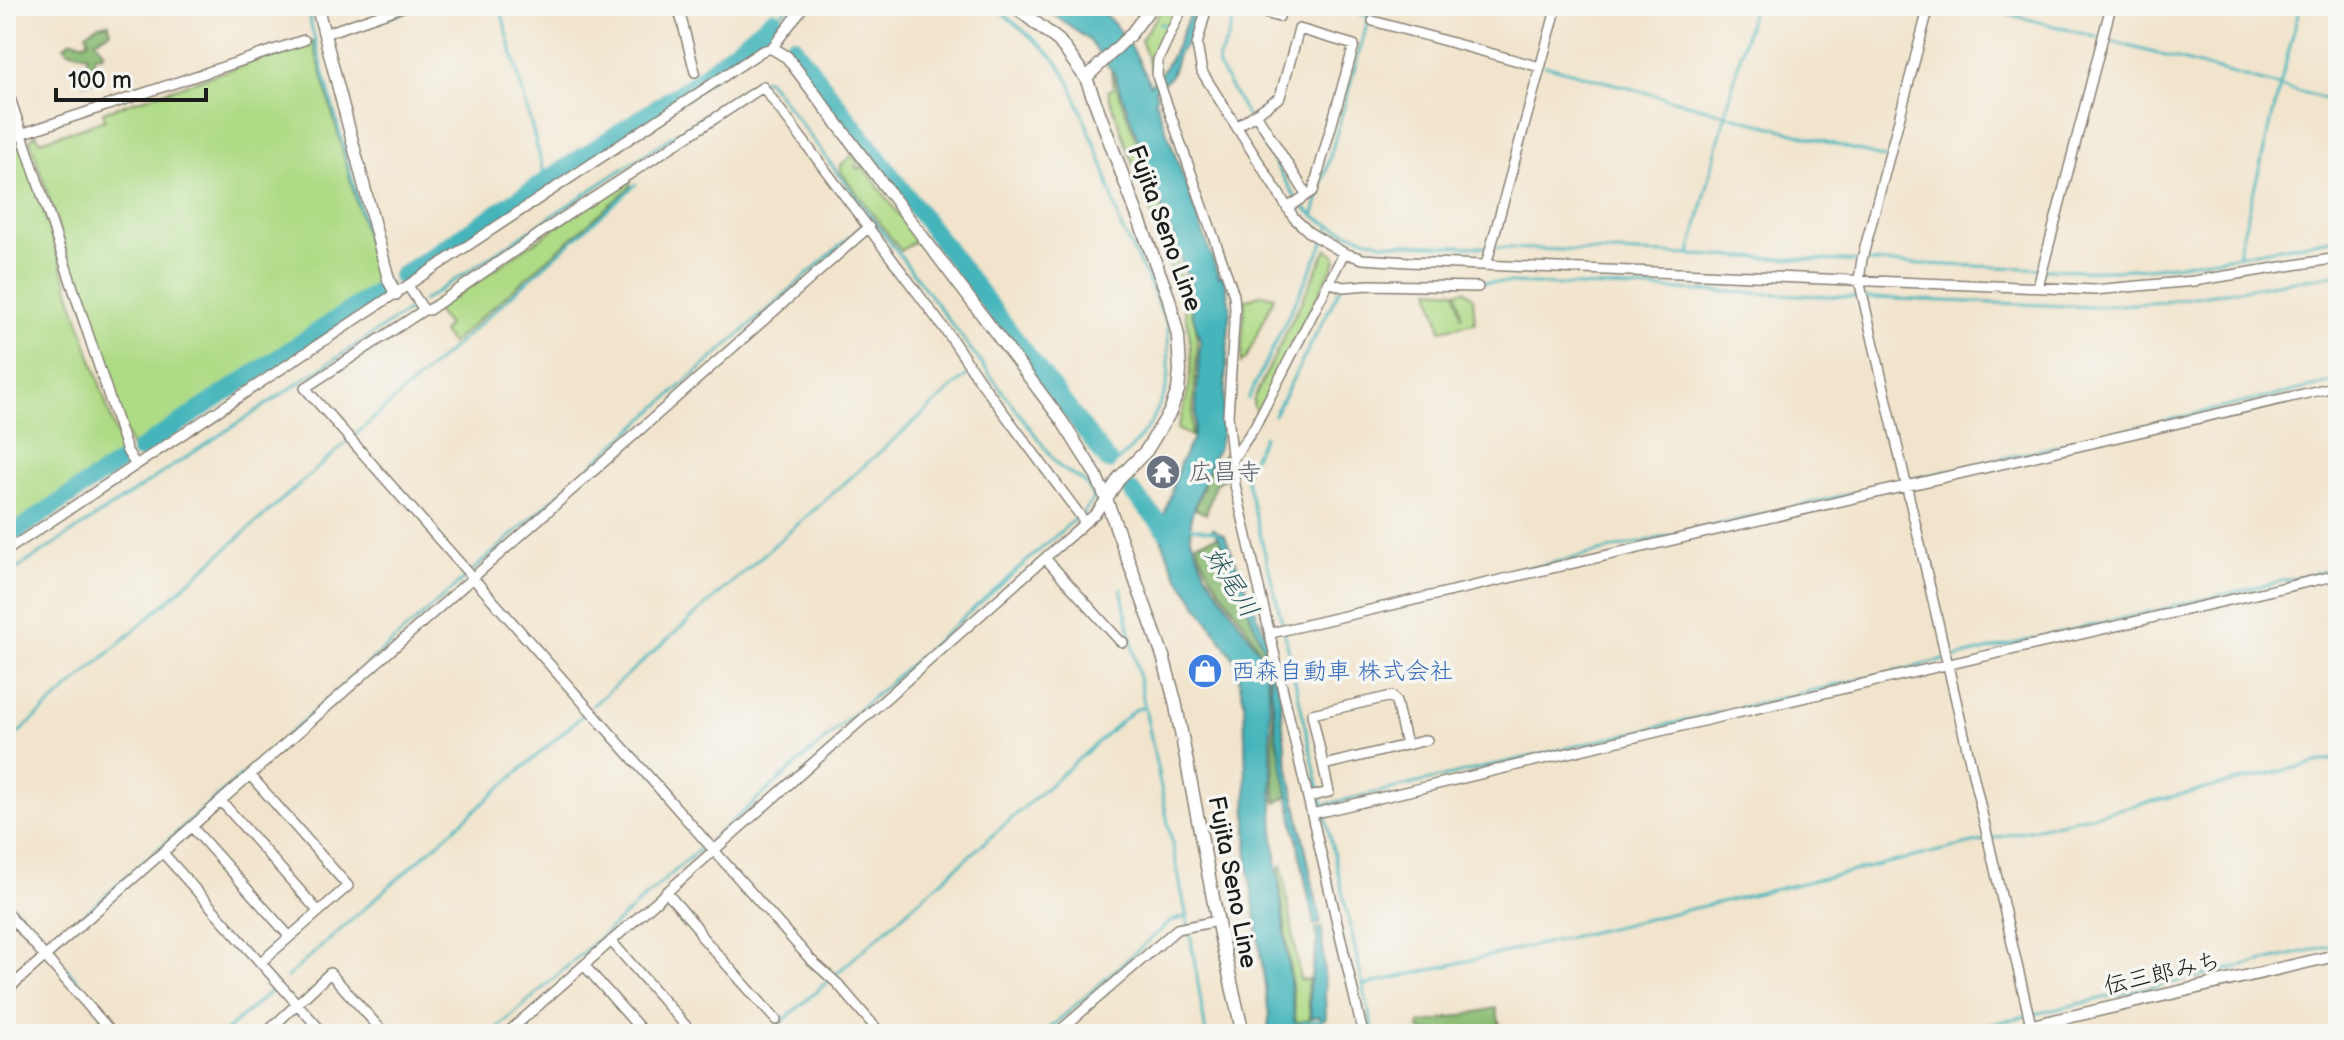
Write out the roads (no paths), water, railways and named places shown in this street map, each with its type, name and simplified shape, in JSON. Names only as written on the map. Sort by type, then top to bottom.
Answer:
[{"type":"main road","name":"Fujita Seno Line","points":[[1014,6],[1059,41],[1086,78],[1169,299],[1180,352],[1178,390],[1170,412],[1146,451],[1120,477],[1106,499],[1163,656],[1175,701],[1217,921],[1243,1034]]},
{"type":"street","points":[[317,6],[389,281],[396,294]]},
{"type":"street","points":[[324,34],[405,6]]},
{"type":"street","points":[[678,6],[695,72]]},
{"type":"street","points":[[6,551],[762,51],[772,48],[804,6]]},
{"type":"street","points":[[1086,78],[1131,34],[1152,6]]},
{"type":"street","points":[[1183,6],[1158,60],[1157,76],[1234,295],[1228,415],[1232,460],[1247,539],[1279,631],[1320,812],[1363,1034]]},
{"type":"street","points":[[1207,6],[1197,45],[1199,63],[1211,87],[1241,124],[1302,226],[1344,253],[1363,259],[1747,278],[2094,290],[2180,283],[2338,258]]},
{"type":"street","points":[[1240,6],[1279,17]]},
{"type":"street","points":[[1486,265],[1557,6]]},
{"type":"street","points":[[1929,6],[1859,280],[2031,1023]]},
{"type":"street","points":[[2038,287],[2111,6]]},
{"type":"street","points":[[1373,21],[1540,67]]},
{"type":"street","points":[[1241,124],[1280,97],[1299,29],[1354,45],[1313,191],[1290,206]]},
{"type":"street","points":[[6,139],[304,40]]},
{"type":"street","points":[[506,1034],[666,892],[710,845],[1045,558],[1106,499],[1096,475],[1062,421],[787,57],[772,48]]},
{"type":"street","points":[[6,86],[127,451],[136,465]]},
{"type":"street","points":[[408,286],[421,306],[429,310],[759,88],[767,89],[1085,522]]},
{"type":"street","points":[[1255,114],[1306,196]]},
{"type":"street","points":[[6,991],[867,225]]},
{"type":"street","points":[[1232,460],[1336,285],[1344,253]]},
{"type":"street","points":[[1336,285],[1478,287]]},
{"type":"street","points":[[421,306],[305,388],[810,959],[838,984],[881,1034]]},
{"type":"street","points":[[1279,631],[1906,482],[2338,386]]},
{"type":"street","points":[[1045,558],[1123,642]]},
{"type":"street","points":[[1320,812],[1947,660],[2338,575]]},
{"type":"street","points":[[1316,795],[1329,792],[1312,714],[1392,696],[1406,745]]},
{"type":"street","points":[[1324,765],[1427,740]]},
{"type":"street","points":[[250,775],[348,886],[261,962]]},
{"type":"street","points":[[221,801],[318,911]]},
{"type":"street","points":[[192,827],[289,936]]},
{"type":"street","points":[[163,853],[324,1034]]},
{"type":"street","points":[[666,892],[776,1020]]},
{"type":"street","points":[[6,912],[49,953],[113,1034]]},
{"type":"street","points":[[1056,1034],[1177,929],[1217,921]]},
{"type":"street","points":[[611,941],[693,1034]]},
{"type":"street","name":"伝三郎みち","points":[[1996,1034],[2031,1023],[2338,955]]},
{"type":"street","points":[[584,965],[645,1034]]},
{"type":"street","points":[[265,1034],[330,973],[385,1034]]},
{"type":"water","name":"妹尾川","points":[[1041,6],[1095,6],[1128,42],[1150,85],[1170,59],[1194,6],[1201,6],[1191,39],[1179,52],[1171,76],[1155,90],[1155,99],[1219,277],[1224,276],[1230,307],[1222,432],[1218,450],[1212,457],[1191,517],[1191,538],[1205,572],[1260,653],[1269,690],[1274,840],[1296,1034],[1268,1034],[1269,1015],[1248,863],[1244,701],[1234,659],[1175,572],[1159,533],[1180,463],[1192,440],[1195,423],[1200,341],[1186,290],[1190,285],[1115,75],[1089,40]]},
{"type":"water","points":[[1212,528],[1225,536],[1270,646],[1280,695],[1286,755],[1321,924],[1314,925],[1277,739],[1268,660],[1221,541]]},
{"type":"water","points":[[1322,928],[1326,1018],[1320,1022],[1320,1016],[1311,1018],[1309,987],[1317,943],[1316,929]]},
{"type":"waterway","points":[[306,6],[381,289]]},
{"type":"waterway","points":[[346,31],[422,6]]},
{"type":"waterway","points":[[500,6],[546,181]]},
{"type":"waterway","points":[[773,19],[790,6]]},
{"type":"waterway","points":[[994,6],[1043,47],[1059,64],[1070,83],[1103,165],[1121,227],[1168,326],[1169,372],[1165,393],[1151,423],[1131,449],[1112,466]]},
{"type":"waterway","points":[[1127,6],[1134,12]]},
{"type":"waterway","points":[[1234,6],[1227,41],[1218,60],[1247,116]]},
{"type":"waterway","points":[[1333,6],[1368,16]]},
{"type":"waterway","points":[[1314,214],[1372,6]]},
{"type":"waterway","points":[[1690,254],[1753,6]]},
{"type":"waterway","points":[[1979,6],[2099,38]]},
{"type":"waterway","points":[[2238,254],[2300,6]]},
{"type":"waterway","points":[[401,276],[699,80],[773,19],[775,22]]},
{"type":"waterway","points":[[1160,23],[1166,26]]},
{"type":"waterway","points":[[2106,40],[2338,102]]},
{"type":"waterway","points":[[793,46],[1108,461]]},
{"type":"waterway","points":[[1545,65],[1885,158]]},
{"type":"waterway","points":[[423,301],[756,81],[767,79],[1058,465],[1087,485],[1093,499],[1083,513]]},
{"type":"waterway","points":[[1250,122],[1296,198]]},
{"type":"waterway","points":[[353,437],[636,184]]},
{"type":"waterway","points":[[1301,204],[1328,224],[1382,243],[2075,270],[2174,265],[2338,238]]},
{"type":"waterway","points":[[1248,399],[1330,225]]},
{"type":"waterway","points":[[472,571],[862,226]]},
{"type":"waterway","points":[[1274,415],[1343,283],[1364,277],[2092,307],[2163,302],[2338,274]]},
{"type":"waterway","points":[[139,450],[383,288]]},
{"type":"waterway","points":[[6,576],[417,305]]},
{"type":"waterway","points":[[592,706],[967,375]]},
{"type":"waterway","points":[[1909,480],[2338,381]]},
{"type":"waterway","points":[[1264,436],[1245,474],[1323,807]]},
{"type":"waterway","points":[[6,744],[347,442]]},
{"type":"waterway","points":[[6,538],[120,462]]},
{"type":"waterway","points":[[1461,584],[1902,482]]},
{"type":"waterway","points":[[1132,492],[1177,542]]},
{"type":"waterway","points":[[710,841],[1076,518]]},
{"type":"waterway","points":[[1188,527],[1216,532]]},
{"type":"waterway","points":[[1323,805],[2338,568]]},
{"type":"waterway","points":[[44,950],[467,576]]},
{"type":"waterway","points":[[1121,588],[1190,933],[1206,1034]]},
{"type":"waterway","points":[[836,974],[1134,710],[1144,707]]},
{"type":"waterway","points":[[287,977],[586,712]]},
{"type":"waterway","points":[[1365,985],[2338,758]]},
{"type":"waterway","points":[[1325,814],[1374,1034]]},
{"type":"waterway","points":[[491,1034],[704,845]]},
{"type":"waterway","points":[[6,900],[49,948]]},
{"type":"waterway","points":[[1043,1034],[1171,921],[1186,917]]},
{"type":"waterway","points":[[1948,1034],[2338,944]]},
{"type":"waterway","points":[[54,954],[124,1034]]},
{"type":"waterway","points":[[6,983],[37,956]]},
{"type":"waterway","points":[[768,1034],[827,982]]},
{"type":"waterway","points":[[222,1034],[272,990]]},
{"type":"waterway","points":[[1293,1025],[1321,1020]]},
{"type":"place","name":"広昌寺","points":[[1163,472]]},
{"type":"place","name":"西森自動車 株式会社","points":[[1205,671]]}]
